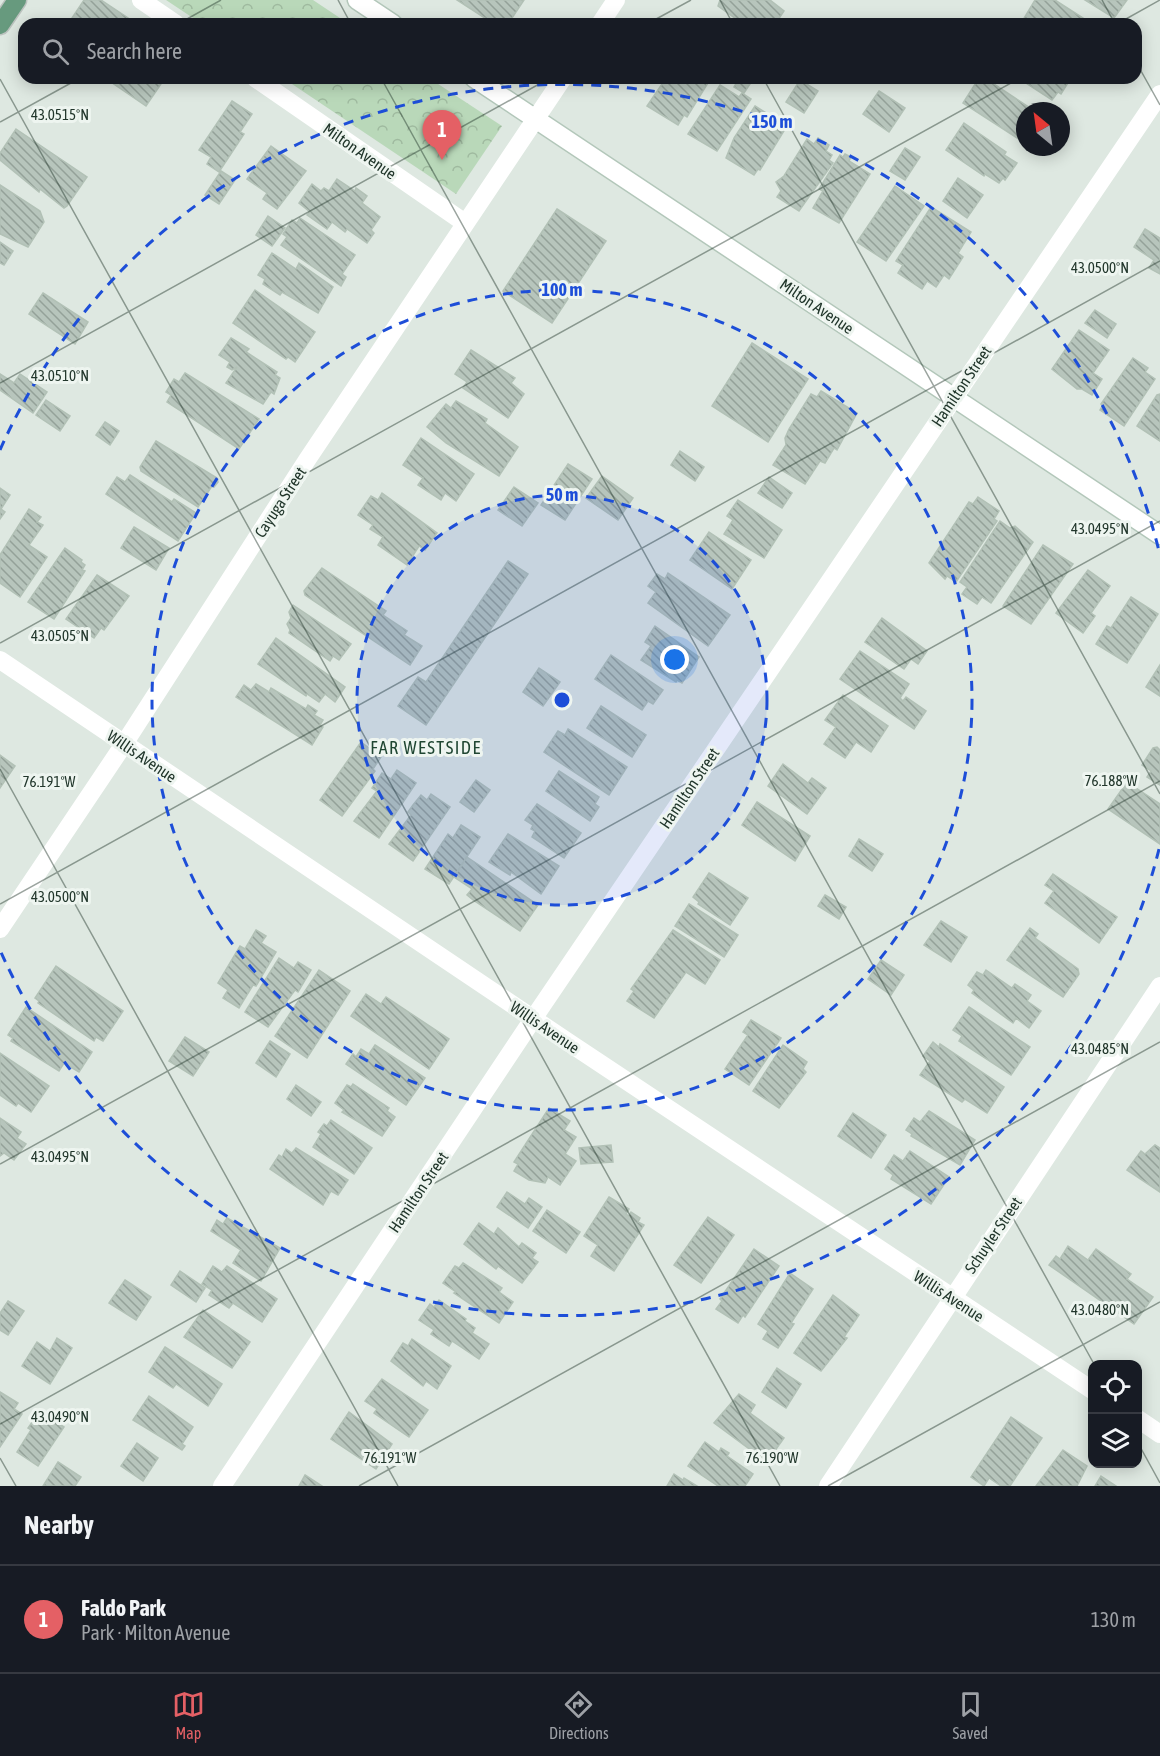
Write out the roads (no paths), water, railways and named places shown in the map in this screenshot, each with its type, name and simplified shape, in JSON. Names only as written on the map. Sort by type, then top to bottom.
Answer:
[{"type":"main road","points":[[0,25],[16,0]]},
{"type":"street","points":[[141,0],[167,18]]},
{"type":"street","points":[[357,0],[384,18]]},
{"type":"street","points":[[604,18],[616,0]]},
{"type":"street","name":"Milton Avenue","points":[[264,84],[465,223]]},
{"type":"street","name":"Milton Avenue","points":[[483,84],[1160,535]]},
{"type":"street","name":"Cayuga Street","points":[[0,929],[124,744],[307,460],[559,84]]},
{"type":"street","name":"Hamilton Street","points":[[222,1486],[533,1019],[1160,94]]},
{"type":"street","name":"Willis Avenue","points":[[0,660],[533,1019],[1088,1387]]},
{"type":"street","name":"Schuyler Street","points":[[828,1486],[1160,986]]},
{"type":"street","points":[[1142,1422],[1160,1434]]},
{"type":"place","name":"Faldo Park","points":[[442,160]]},
{"type":"district","name":"FAR WESTSIDE","points":[[426,747]]}]
